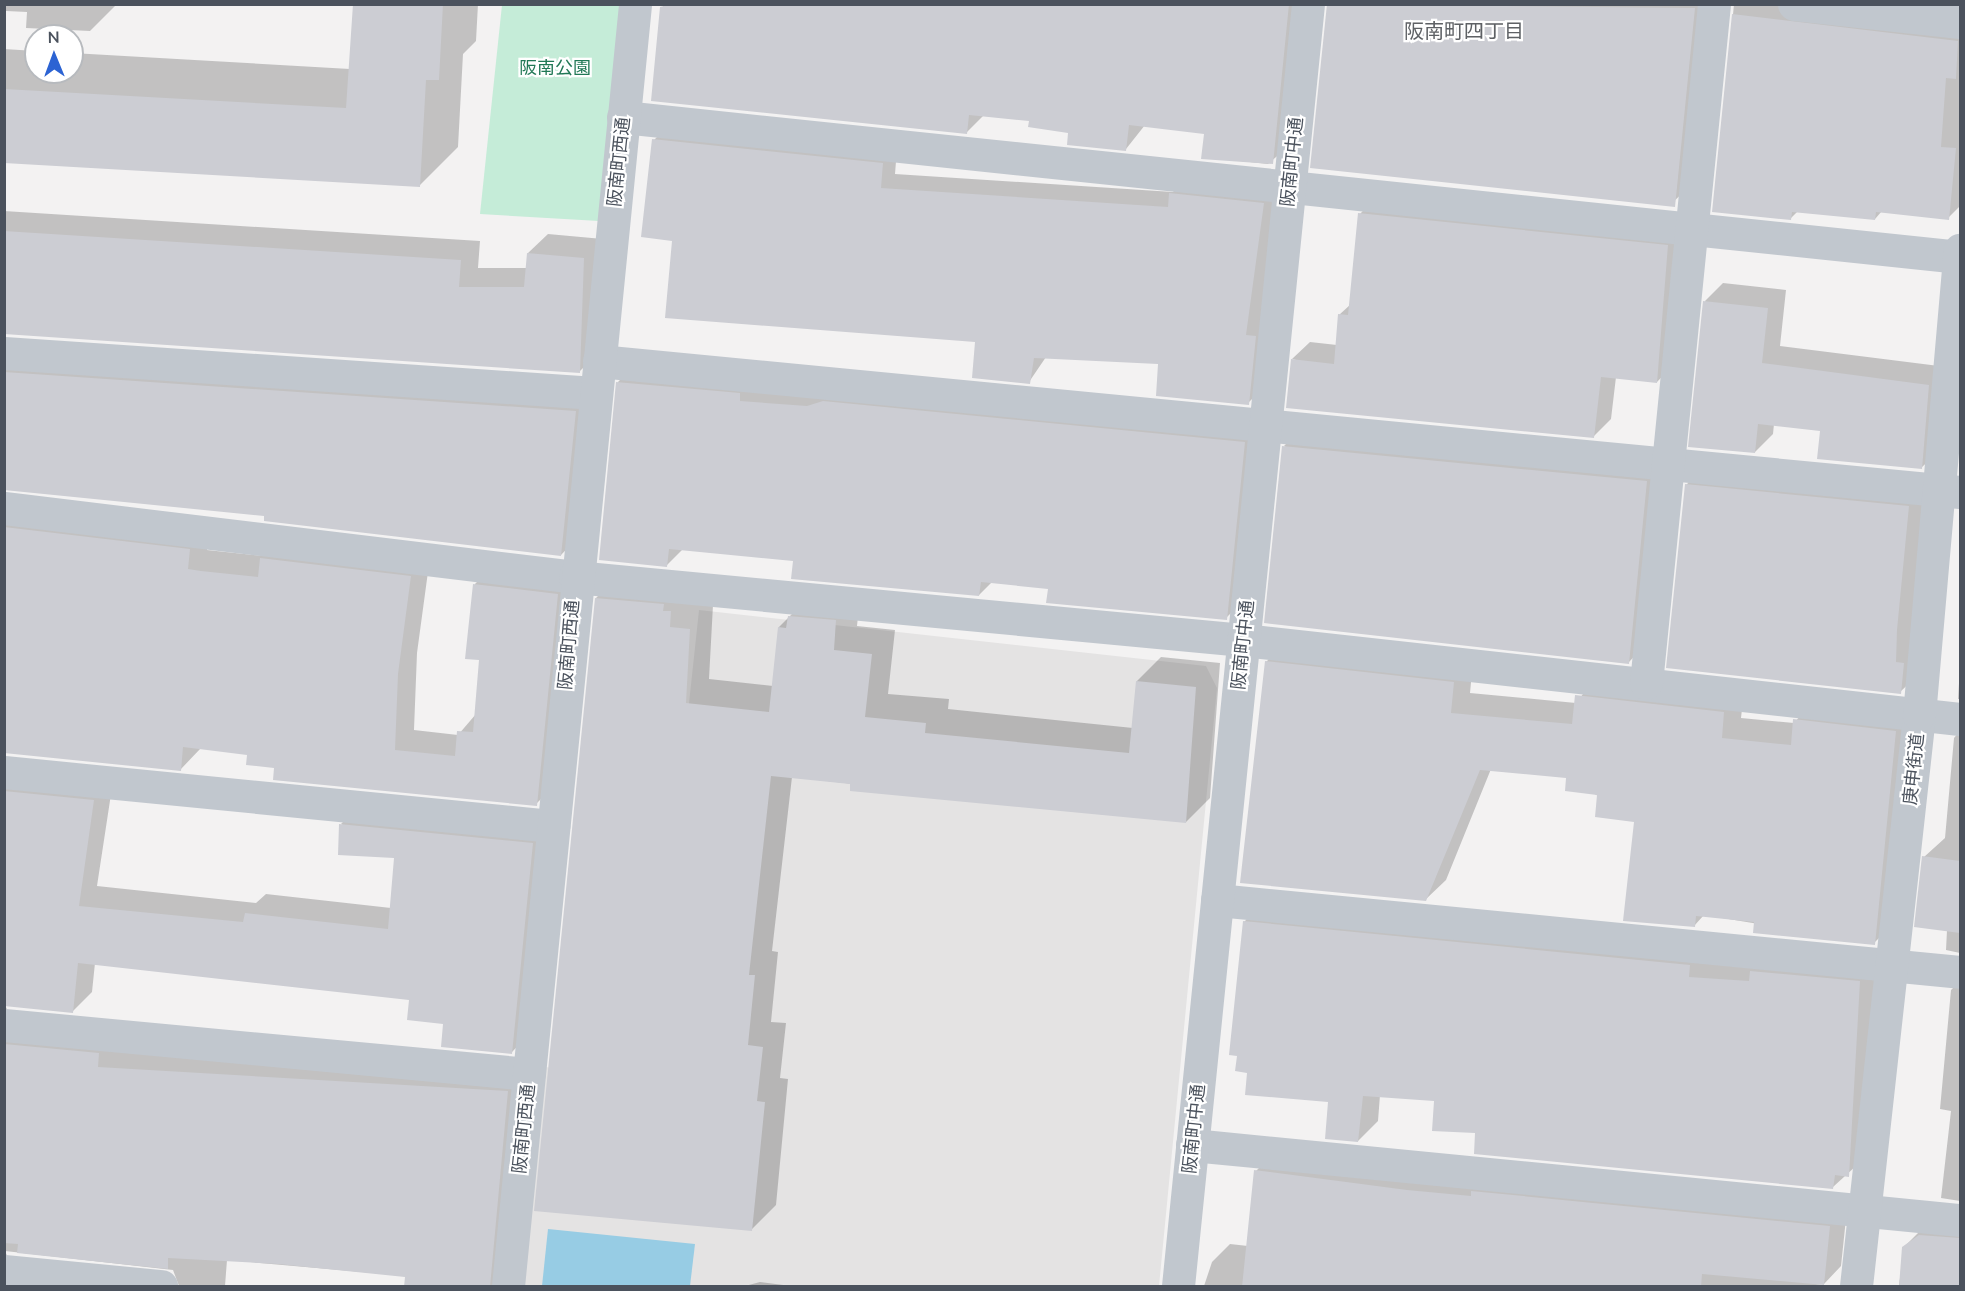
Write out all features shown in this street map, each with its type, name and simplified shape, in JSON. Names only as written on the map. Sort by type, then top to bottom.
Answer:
[{"type":"street","name":"阪南町西通","points":[[508,1287],[575,577],[635,4]]},
{"type":"street","name":"阪南町中通","points":[[1178,1287],[1308,4]]},
{"type":"street","points":[[1646,683],[1670,463],[1714,4]]},
{"type":"street","points":[[1794,4],[1960,22]]},
{"type":"street","points":[[623,117],[1693,227],[1960,257]]},
{"type":"street","name":"庚申街道","points":[[1856,1287],[1919,715],[1949,491],[1960,250]]},
{"type":"street","points":[[4,353],[597,377],[1266,425],[1949,491]]},
{"type":"street","points":[[4,508],[575,577],[1243,640],[1960,719]]},
{"type":"street","points":[[4,772],[553,826]]},
{"type":"street","points":[[1217,900],[1960,972]]},
{"type":"street","points":[[4,1025],[529,1074]]},
{"type":"street","points":[[1192,1145],[1960,1220]]},
{"type":"street","points":[[4,1271],[161,1287]]},
{"type":"shaded area","points":[[699,610],[1206,666],[1217,688],[1159,1286],[521,1286],[544,1067],[649,1076]]},
{"type":"green space","name":"阪南公園","points":[[502,5],[622,5],[599,221],[480,214]]},
{"type":"water","points":[[548,1229],[695,1244],[690,1286],[542,1286]]},
{"type":"building","points":[[353,4],[443,4],[439,80],[426,80],[420,187],[4,163],[4,89],[346,108]]},
{"type":"building","points":[[673,4],[1289,4],[1273,164],[1201,159],[1204,134],[1129,125],[1126,151],[1067,145],[1068,133],[1028,127],[1029,121],[969,115],[967,134],[651,101],[660,7]]},
{"type":"building","points":[[1327,4],[1695,8],[1675,207],[1310,168]]},
{"type":"building","points":[[1732,14],[1958,41],[1956,79],[1946,78],[1941,147],[1956,148],[1949,220],[1876,212],[1875,220],[1792,212],[1791,220],[1712,212]]},
{"type":"building","points":[[652,139],[883,163],[881,188],[1168,207],[1169,193],[1264,203],[1246,335],[1256,336],[1249,405],[1156,396],[1158,364],[1034,358],[1030,384],[972,378],[975,342],[665,318],[672,241],[641,237]]},
{"type":"building","points":[[1358,213],[1668,245],[1657,383],[1601,377],[1594,438],[1286,408],[1291,359],[1334,364],[1338,314],[1348,315]]},
{"type":"building","points":[[4,231],[461,260],[459,287],[524,287],[527,253],[584,258],[580,373],[4,334]]},
{"type":"building","points":[[1703,301],[1768,308],[1762,363],[1929,385],[1922,469],[1817,459],[1820,431],[1758,424],[1755,453],[1688,447]]},
{"type":"building","points":[[4,372],[576,411],[561,556],[264,521],[264,516],[4,490]]},
{"type":"building","points":[[616,382],[740,393],[740,401],[807,406],[823,401],[1245,442],[1227,620],[1046,603],[1048,589],[981,582],[979,596],[791,579],[793,561],[669,549],[667,567],[599,560]]},
{"type":"building","points":[[1282,446],[1647,481],[1629,664],[1264,623]]},
{"type":"building","points":[[1685,484],[1909,506],[1897,630],[1896,662],[1904,663],[1901,694],[1666,668]]},
{"type":"building","points":[[4,527],[190,549],[188,569],[201,571],[258,577],[260,558],[411,576],[398,674],[395,750],[455,756],[457,731],[473,732],[479,660],[465,659],[473,584],[558,594],[537,806],[273,780],[274,768],[246,765],[247,755],[183,747],[181,771],[4,753]]},
{"type":"building","points":[[595,598],[664,604],[663,611],[671,611],[670,627],[690,629],[686,703],[769,712],[778,627],[786,628],[788,616],[836,620],[834,650],[872,654],[865,717],[926,723],[925,733],[1129,753],[1136,681],[1196,687],[1186,823],[850,791],[850,784],[771,776],[749,975],[755,975],[748,1045],[763,1047],[757,1101],[765,1102],[752,1231],[534,1211]]},
{"type":"building","points":[[1265,661],[1454,682],[1451,713],[1572,724],[1575,695],[1724,712],[1722,738],[1791,745],[1793,719],[1896,731],[1875,945],[1753,933],[1754,922],[1696,916],[1695,927],[1623,921],[1634,822],[1595,817],[1597,795],[1565,791],[1566,778],[1480,770],[1426,901],[1240,883]]},
{"type":"building","points":[[4,791],[94,800],[79,906],[243,922],[245,913],[388,929],[394,858],[338,855],[339,824],[533,843],[512,1054],[441,1047],[443,1024],[407,1020],[409,1000],[78,963],[73,1013],[4,1006]]},
{"type":"building","points":[[1922,856],[1960,861],[1960,933],[1914,927]]},
{"type":"building","points":[[1243,921],[1690,965],[1689,977],[1749,981],[1750,971],[1860,981],[1849,1177],[1835,1175],[1833,1189],[1474,1154],[1475,1133],[1432,1131],[1434,1101],[1363,1096],[1358,1142],[1325,1139],[1328,1102],[1245,1095],[1247,1073],[1235,1071],[1237,1056],[1229,1055]]},
{"type":"building","points":[[4,1044],[99,1053],[98,1067],[508,1091],[490,1287],[404,1287],[405,1277],[278,1264],[168,1258],[168,1269],[17,1253],[18,1244],[4,1243]]},
{"type":"building","points":[[1254,1170],[1407,1190],[1471,1196],[1471,1191],[1830,1226],[1824,1285],[1702,1274],[1701,1287],[1242,1287]]},
{"type":"building","points":[[1919,1235],[1960,1238],[1960,1287],[1899,1287],[1902,1247]]},
{"type":"district","name":"阪南町四丁目","points":[[1464,31]]}]
